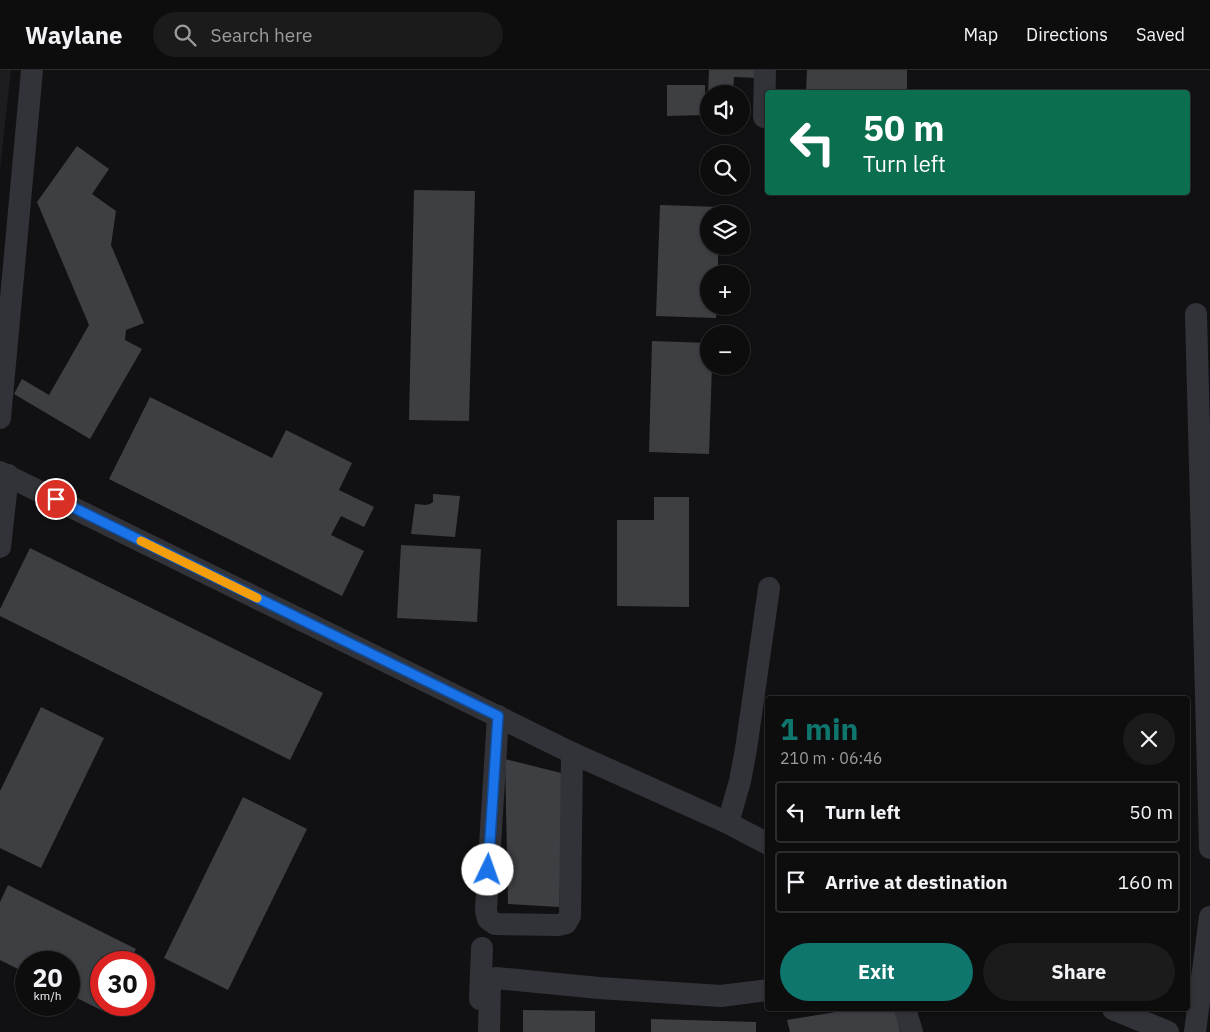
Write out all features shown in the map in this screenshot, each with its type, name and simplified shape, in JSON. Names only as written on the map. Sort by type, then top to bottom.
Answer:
[{"type":"street","points":[[0,418],[32,70]]},
{"type":"street","points":[[764,118],[765,70]]},
{"type":"street","points":[[1196,314],[1210,848]]},
{"type":"street","points":[[0,547],[4,473],[572,753],[728,823],[765,842]]},
{"type":"street","points":[[728,823],[740,781],[746,748],[769,588]]},
{"type":"street","points":[[498,716],[486,910],[488,918],[495,924],[558,925],[566,923],[570,916],[572,753]]},
{"type":"street","points":[[1196,1032],[1210,916]]},
{"type":"street","points":[[479,1032],[482,948]]},
{"type":"street","points":[[489,1032],[490,985],[492,980],[496,978],[599,988],[721,996],[765,990]]},
{"type":"street","points":[[905,1011],[912,1032]]},
{"type":"street","points":[[1118,1011],[1168,1032]]},
{"type":"shaded area","points":[[0,70],[11,70],[0,170]]},
{"type":"building","points":[[709,70],[759,70],[759,78],[734,77],[734,85],[708,85]]},
{"type":"building","points":[[807,70],[907,70],[907,90],[806,90]]},
{"type":"building","points":[[667,85],[700,85],[700,115],[667,116]]},
{"type":"building","points":[[77,146],[109,169],[92,194],[116,211],[111,245],[144,323],[126,330],[125,340],[142,349],[90,439],[14,394],[22,379],[49,395],[89,325],[37,202]]},
{"type":"building","points":[[414,190],[475,191],[469,421],[409,420]]},
{"type":"building","points":[[660,205],[700,206],[700,255],[718,255],[718,265],[700,265],[700,315],[716,315],[716,318],[656,316]]},
{"type":"building","points":[[652,341],[700,343],[700,375],[712,375],[709,454],[649,452]]},
{"type":"building","points":[[150,397],[272,458],[286,430],[352,463],[339,490],[374,507],[364,527],[341,516],[331,535],[364,551],[342,596],[109,479]]},
{"type":"building","points":[[433,494],[460,496],[455,537],[411,534],[415,504],[430,504],[433,502]]},
{"type":"building","points":[[654,497],[689,497],[689,607],[617,606],[617,520],[654,520]]},
{"type":"building","points":[[401,545],[481,549],[477,622],[397,618]]},
{"type":"building","points":[[30,548],[323,693],[290,760],[0,616],[0,609]]},
{"type":"building","points":[[41,707],[104,738],[41,868],[0,848],[0,791]]},
{"type":"building","points":[[505,759],[565,774],[559,907],[508,904]]},
{"type":"building","points":[[243,797],[307,829],[228,990],[164,958]]},
{"type":"building","points":[[8,885],[136,949],[135,951],[90,951],[90,1004],[80,1000],[80,951],[15,951],[15,968],[0,960],[0,902]]},
{"type":"building","points":[[523,1010],[595,1011],[595,1032],[523,1032]]},
{"type":"building","points":[[842,1011],[896,1011],[900,1032],[790,1032],[787,1020]]},
{"type":"building","points":[[651,1019],[756,1022],[756,1032],[651,1032]]},
{"type":"slow traffic","points":[[141,541],[257,598]]},
{"type":"route","points":[[56,499],[498,716],[488,870]]}]
